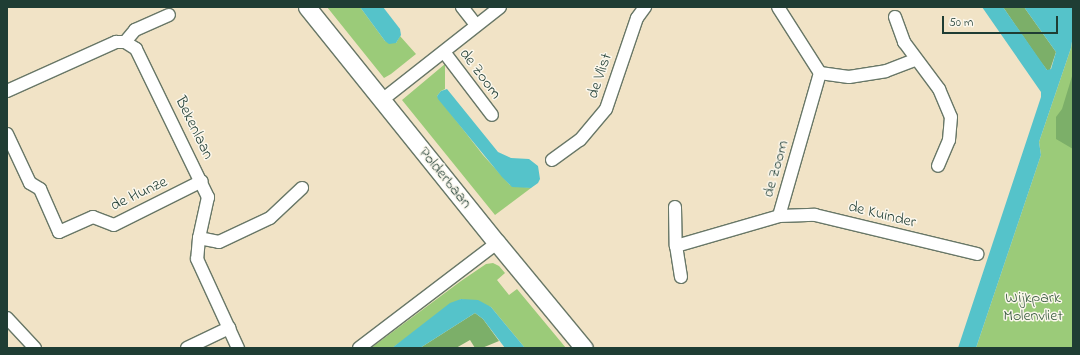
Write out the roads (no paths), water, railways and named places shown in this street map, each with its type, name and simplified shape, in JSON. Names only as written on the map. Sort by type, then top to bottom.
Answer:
[{"type":"street","name":"Polderbaan","points":[[307,7],[497,243],[584,348]]},
{"type":"street","points":[[462,7],[476,25]]},
{"type":"street","name":"de Zoom","points":[[382,100],[500,7]]},
{"type":"street","name":"de Vlist","points":[[552,160],[580,140],[606,109],[637,18],[645,7]]},
{"type":"street","points":[[778,7],[820,73],[849,77],[886,71],[915,60]]},
{"type":"street","points":[[7,91],[116,42],[125,42],[135,30],[169,15]]},
{"type":"street","points":[[895,16],[904,42],[915,60],[939,89],[950,117],[949,140],[938,166]]},
{"type":"street","name":"Bekenlaan","points":[[125,42],[136,49],[202,181],[208,196],[199,238],[197,259],[238,348]]},
{"type":"street","name":"de Zoom","points":[[444,52],[492,115]]},
{"type":"street","name":"de Zoom","points":[[676,246],[779,216],[820,73]]},
{"type":"street","name":"de Hunze","points":[[7,134],[30,183],[40,189],[59,232],[93,218],[114,225],[202,181]]},
{"type":"street","points":[[199,238],[220,242],[270,218],[302,188]]},
{"type":"street","points":[[675,207],[676,246],[681,277]]},
{"type":"street","name":"de Kuinder","points":[[779,216],[815,215],[977,254]]},
{"type":"street","points":[[359,348],[497,243]]},
{"type":"street","points":[[7,318],[35,348]]},
{"type":"street","points":[[187,348],[229,328]]},
{"type":"water","points":[[360,7],[383,7],[400,29],[401,35],[396,43],[389,44],[385,41]]},
{"type":"water","points":[[982,7],[1003,7],[1047,70],[1051,69],[1056,52],[1024,7],[1073,7],[1073,35],[1071,48],[1039,142],[1041,155],[976,348],[958,348],[1041,97],[1041,92]]},
{"type":"water","points":[[447,89],[498,152],[511,158],[529,159],[538,166],[540,179],[538,183],[531,188],[512,187],[502,177],[438,99],[437,96],[441,91]]},
{"type":"water","points":[[461,299],[478,300],[491,307],[525,348],[505,348],[483,319],[475,313],[420,348],[392,348],[450,303]]},
{"type":"park label","name":"Wijkpark Molenvliet","points":[[1033,307]]}]
